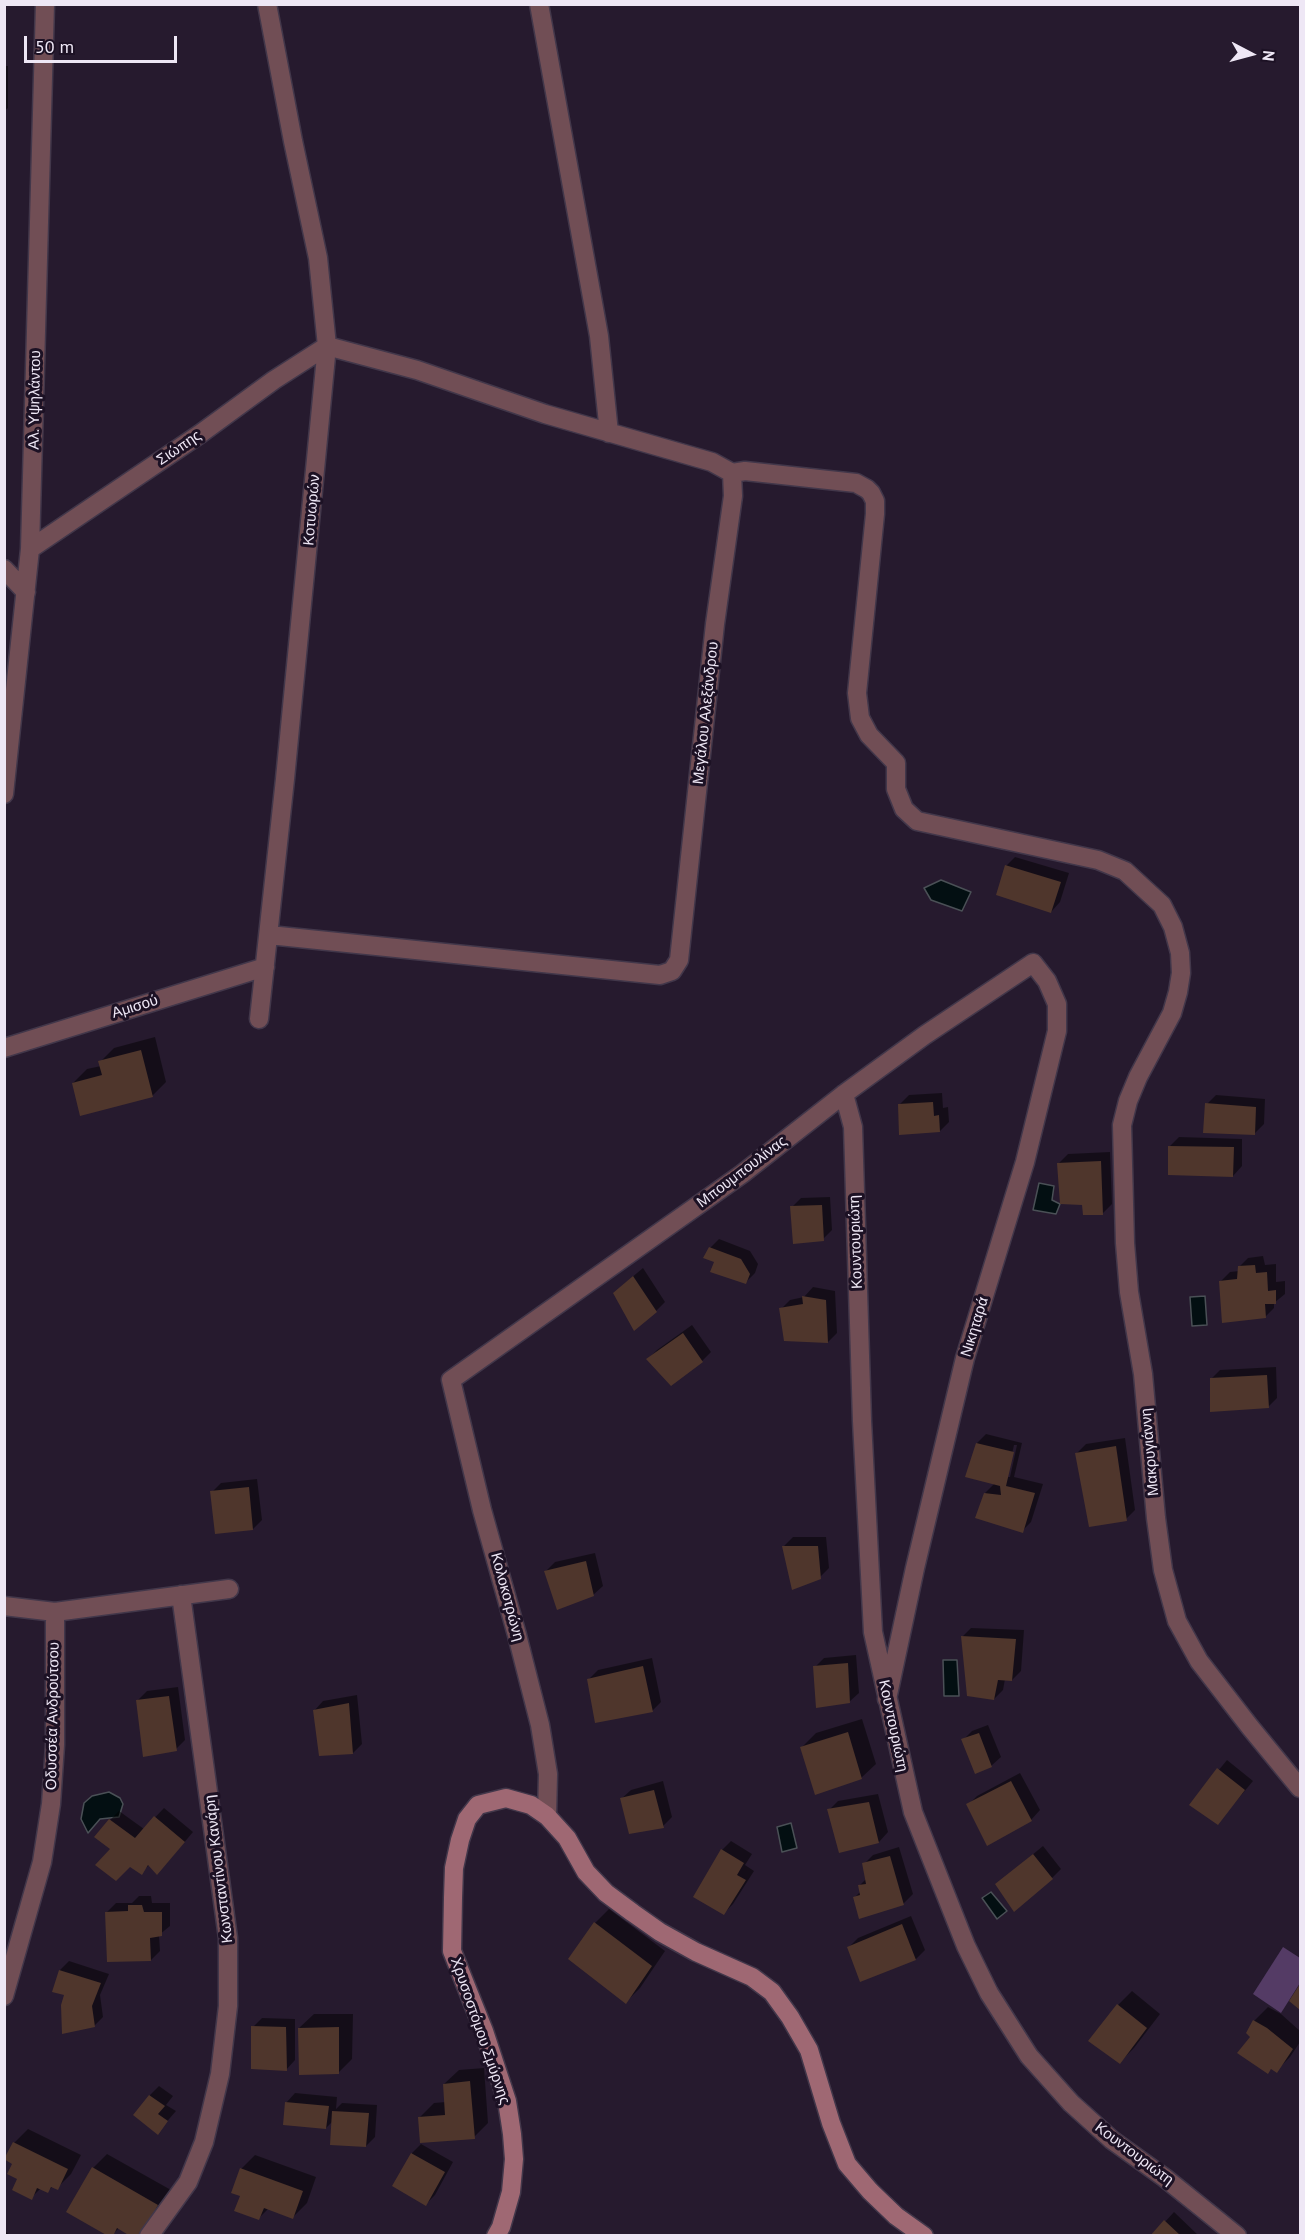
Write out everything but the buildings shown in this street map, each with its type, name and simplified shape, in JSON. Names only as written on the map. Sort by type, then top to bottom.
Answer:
[{"type":"street","name":"Αλ. Υψηλάντου","points":[[4,794],[30,549],[45,4]]},
{"type":"street","name":"Κοτυωρών","points":[[260,1019],[327,346],[318,258],[267,4]]},
{"type":"street","points":[[539,4],[599,336],[609,433]]},
{"type":"street","name":"Σιώπης","points":[[30,549],[200,434],[274,380],[327,346]]},
{"type":"street","points":[[327,346],[417,370],[546,414],[712,462],[732,473]]},
{"type":"street","name":"Μακρυγιάννη","points":[[732,473],[745,471],[856,483],[867,489],[875,501],[857,693],[860,718],[869,735],[896,763],[896,789],[904,809],[917,821],[1098,860],[1125,871],[1162,905],[1173,927],[1180,953],[1181,973],[1172,1014],[1138,1077],[1128,1101],[1122,1125],[1125,1243],[1129,1292],[1143,1374],[1163,1570],[1177,1621],[1199,1661],[1300,1788]]},
{"type":"street","name":"Μεγάλου Αλεξάνδρου","points":[[269,935],[660,975],[672,971],[679,960],[715,624],[733,496],[732,473]]},
{"type":"street","points":[[4,569],[26,592]]},
{"type":"street","name":"Μπουμπουλίνας","points":[[451,1380],[742,1174],[844,1094],[925,1035],[1033,963]]},
{"type":"street","name":"Νικηταρά","points":[[887,1699],[915,1568],[965,1358],[1025,1162],[1057,1031],[1058,1004],[1047,981],[1033,963]]},
{"type":"street","name":"Αμισού","points":[[4,1048],[265,967]]},
{"type":"street","name":"Κουντουριώτη","points":[[844,1094],[853,1126],[862,1421],[873,1632],[913,1812],[957,1924],[989,1993],[1029,2056],[1071,2103],[1112,2140],[1165,2178],[1237,2235]]},
{"type":"street","name":"Κολοκοτρώνη","points":[[451,1380],[482,1510],[540,1725],[548,1774],[547,1815]]},
{"type":"street","points":[[4,1606],[55,1612],[229,1589]]},
{"type":"street","name":"Κωνσταντίνου Κανάρη","points":[[149,2235],[188,2182],[204,2142],[220,2074],[228,2006],[228,1938],[181,1595]]},
{"type":"street","name":"Οδυσσέα Ανδρούτσου","points":[[4,1996],[42,1862],[51,1804],[56,1745],[55,1612]]},
{"type":"street","name":"Χρυσοστόμου Σμύρνης","points":[[496,2235],[501,2227],[511,2192],[514,2159],[512,2134],[504,2091],[484,2031],[452,1951],[454,1868],[467,1820],[478,1805],[506,1798],[531,1805],[547,1815],[567,1838],[586,1872],[606,1893],[660,1932],[696,1952],[752,1977],[772,1992],[790,2017],[808,2050],[831,2123],[847,2164],[896,2216],[924,2235]]},
{"type":"shaded area","points":[[941,880],[971,892],[962,911],[931,900],[924,888]]},
{"type":"shaded area","points":[[1039,1183],[1054,1186],[1052,1200],[1060,1204],[1056,1214],[1033,1210]]},
{"type":"shaded area","points":[[1205,1296],[1207,1325],[1192,1326],[1190,1297]]},
{"type":"shaded area","points":[[943,1660],[957,1660],[959,1696],[944,1696]]},
{"type":"shaded area","points":[[109,1792],[120,1798],[123,1804],[119,1817],[100,1819],[88,1833],[81,1819],[84,1803],[92,1796]]},
{"type":"shaded area","points":[[791,1823],[797,1848],[782,1852],[777,1827]]},
{"type":"shaded area","points":[[991,1892],[1007,1911],[997,1919],[982,1898]]},
{"type":"shaded area","points":[[1283,1947],[1300,1958],[1300,1983],[1281,2013],[1253,1994]]}]
